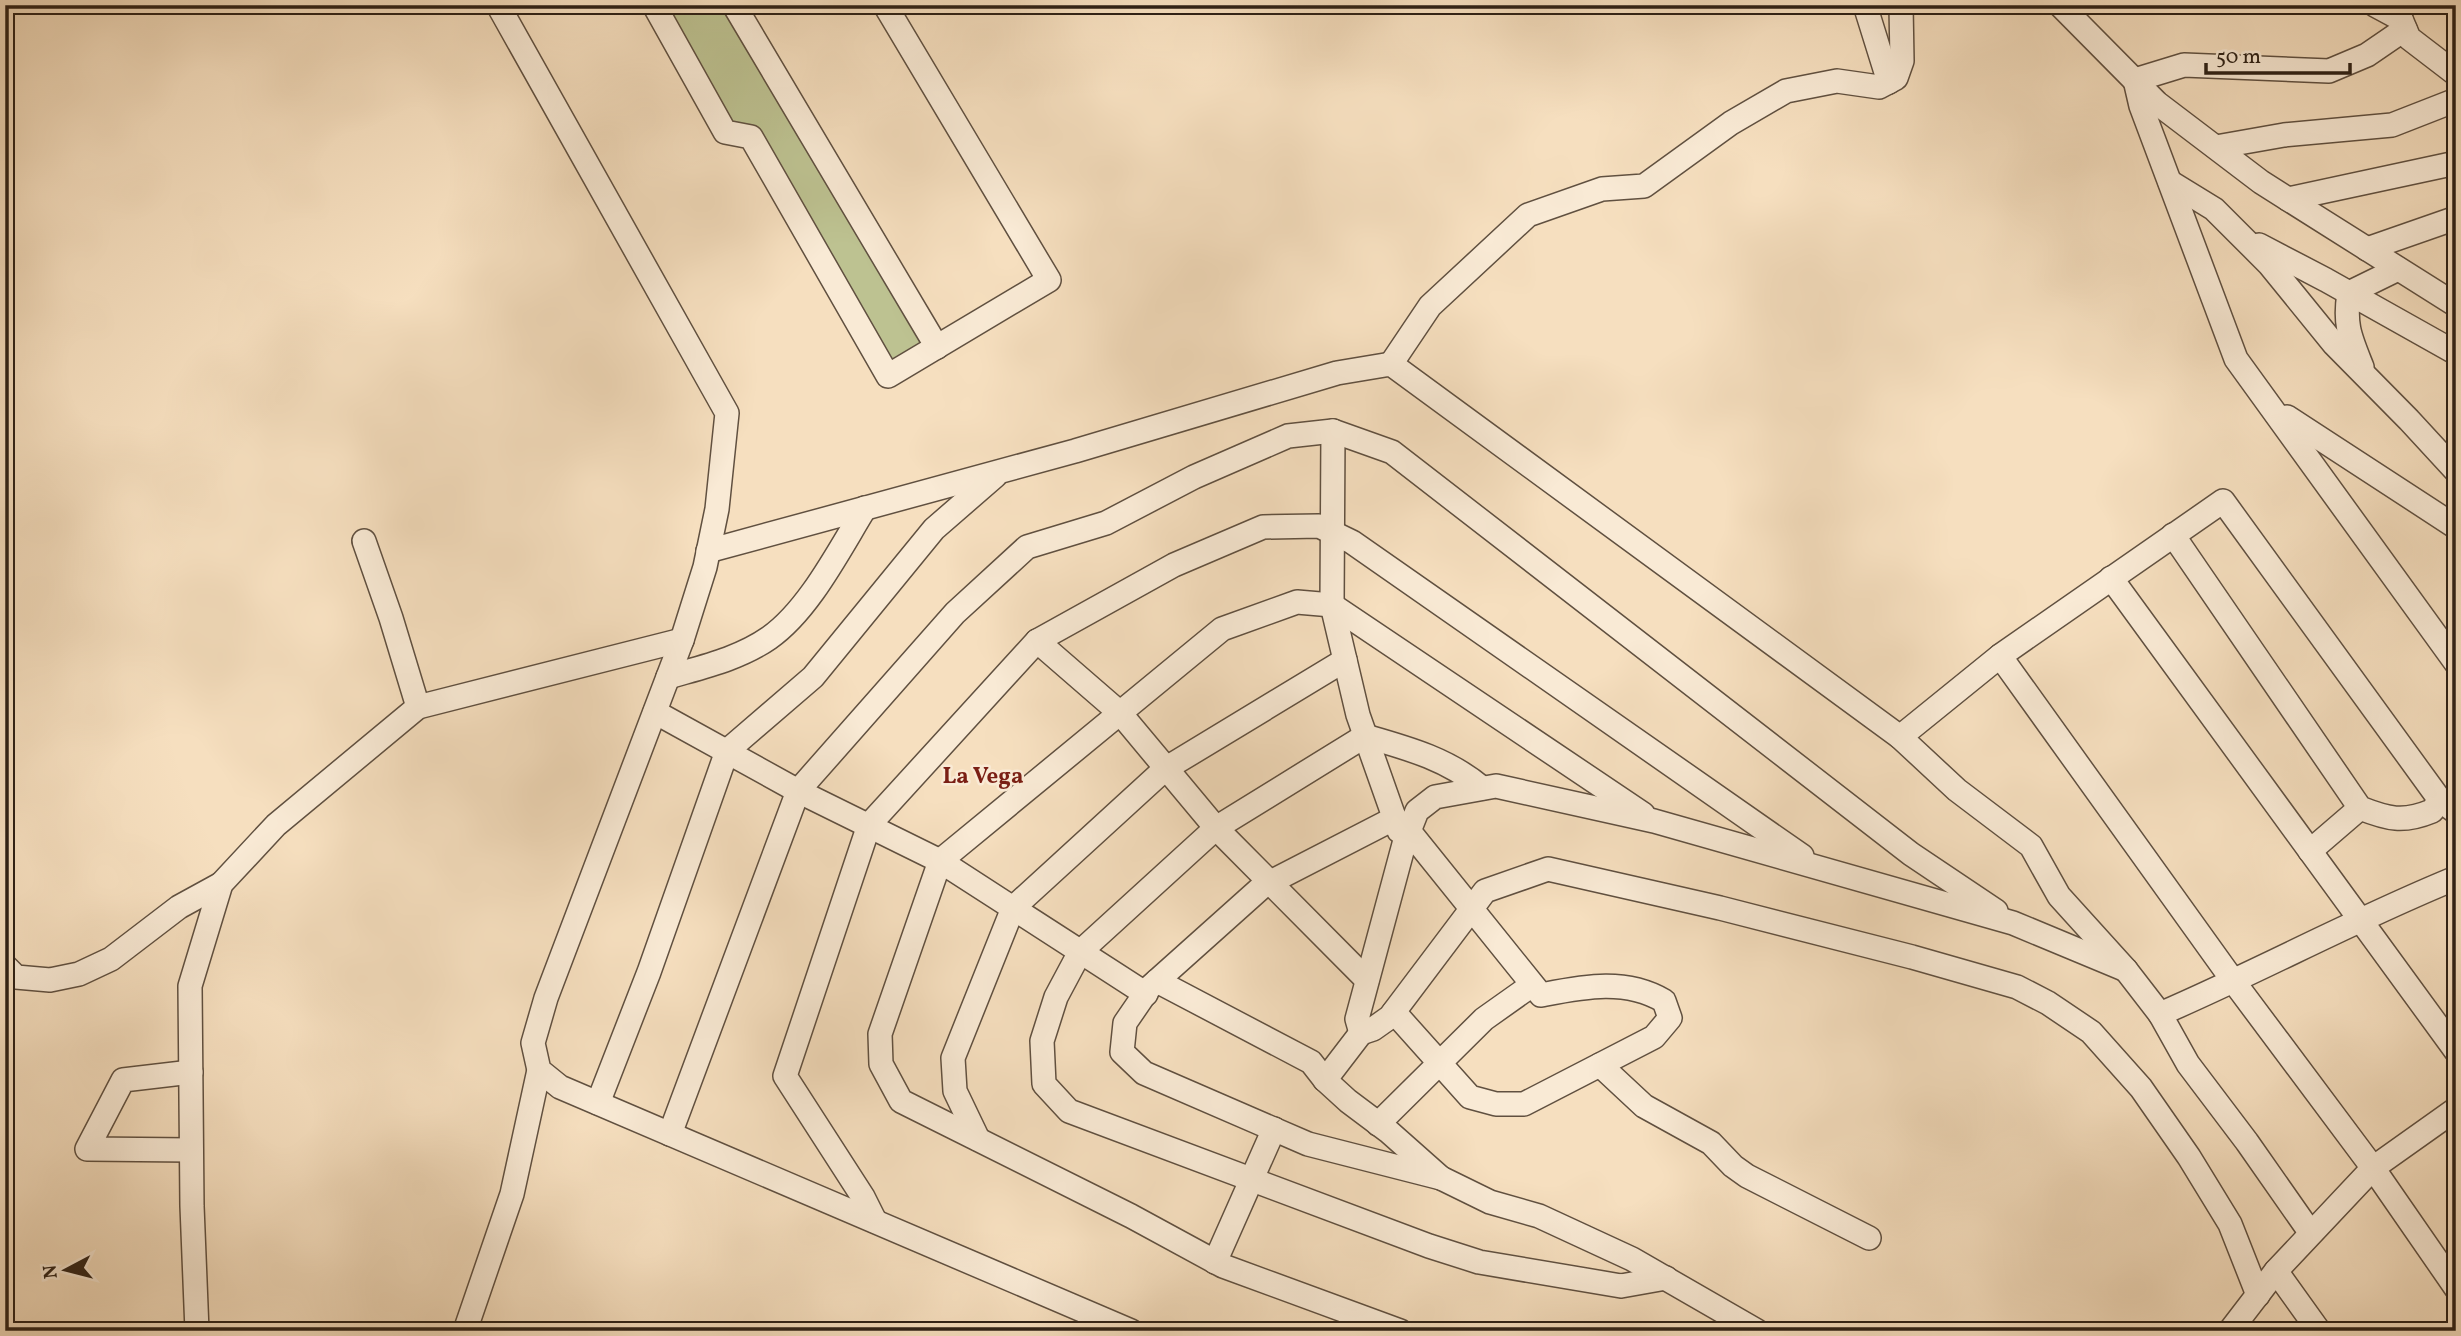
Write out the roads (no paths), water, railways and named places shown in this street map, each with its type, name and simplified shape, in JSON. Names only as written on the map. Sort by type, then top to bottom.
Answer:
[{"type":"street","points":[[465,1331],[512,1194],[539,1070],[533,1043],[546,998],[682,640],[708,551],[717,509],[727,413],[498,5]]},
{"type":"street","points":[[654,5],[725,132],[751,137],[888,376],[1049,281],[885,5]]},
{"type":"street","points":[[734,5],[937,347]]},
{"type":"street","points":[[1865,5],[1889,82]]},
{"type":"street","points":[[708,551],[1075,452],[1337,373],[1391,363],[1430,306],[1528,215],[1602,189],[1644,186],[1731,123],[1786,92],[1837,81],[1879,87],[1896,78],[1902,61],[1901,5]]},
{"type":"street","points":[[2375,5],[2402,18],[2409,38],[2456,74]]},
{"type":"street","points":[[2073,9],[2157,103],[2261,182],[2398,269],[2445,288],[2456,305]]},
{"type":"street","points":[[2135,80],[2184,65],[2329,71],[2367,55],[2402,18]]},
{"type":"street","points":[[2135,80],[2141,106],[2236,359],[2456,663]]},
{"type":"street","points":[[2216,147],[2284,135],[2392,125],[2456,100]]},
{"type":"street","points":[[2288,199],[2456,163]]},
{"type":"street","points":[[2170,181],[2214,209],[2269,264],[2334,344],[2456,471]]},
{"type":"street","points":[[2367,249],[2456,218]]},
{"type":"street","points":[[2240,235],[2456,354]]},
{"type":"street","points":[[2349,293],[2398,269]]},
{"type":"street","points":[[2349,293],[2346,309],[2347,329],[2366,376]]},
{"type":"street","points":[[1391,363],[1900,737],[1957,790],[2031,846],[2059,896],[2126,970],[2160,1014],[2188,1064],[2310,1232]]},
{"type":"street","points":[[2273,408],[2456,527]]},
{"type":"street","points":[[1333,431],[1332,605],[1358,715],[1403,831],[1541,995],[1571,989],[1633,987],[1664,1001],[1670,1018],[1654,1037],[1524,1104],[1496,1104],[1470,1097],[1394,1012]]},
{"type":"street","points":[[670,1134],[798,791],[955,613],[1027,547],[1106,523],[1194,477],[1288,436],[1333,431],[1392,452],[1911,854],[2013,923]]},
{"type":"street","points":[[597,1103],[649,972],[727,751],[813,677],[934,529],[1000,472]]},
{"type":"street","points":[[1900,737],[2000,656],[2111,578],[2223,501],[2448,806],[2400,819],[2385,818],[2360,808],[2174,535]]},
{"type":"street","points":[[668,677],[724,661],[769,638],[809,599],[865,508]]},
{"type":"street","points":[[875,1222],[863,1197],[785,1076],[869,825],[1037,641],[1174,565],[1263,527],[1319,526],[1352,542],[1816,866]]},
{"type":"street","points":[[364,541],[418,707]]},
{"type":"street","points":[[2111,578],[2456,1051]]},
{"type":"street","points":[[1400,1331],[1214,1262],[1131,1216],[901,1101],[881,1064],[880,1034],[940,861],[1222,629],[1297,602],[1332,605],[1654,821]]},
{"type":"street","points":[[5,967],[16,977],[50,981],[79,974],[111,959],[179,907],[221,884],[276,824],[418,707],[682,640]]},
{"type":"street","points":[[1037,641],[1120,713],[1216,828],[1367,980]]},
{"type":"street","points":[[2000,656],[2456,1288]]},
{"type":"street","points":[[978,1139],[955,1091],[953,1058],[1013,908],[1165,769],[1345,660]]},
{"type":"street","points":[[655,712],[798,791],[940,861],[1080,952],[1311,1062],[1325,1080],[1441,1178]]},
{"type":"street","points":[[1482,788],[1465,774],[1423,753],[1365,736],[1216,828],[1080,952],[1056,997],[1042,1041],[1044,1084],[1069,1111],[1429,1246],[1479,1262],[1622,1286],[1666,1278]]},
{"type":"street","points":[[1361,1033],[1357,1019],[1403,831],[1417,811],[1435,797],[1496,786],[1654,821],[2013,923],[2126,970]]},
{"type":"street","points":[[2310,851],[2360,808]]},
{"type":"street","points":[[1403,831],[1263,886],[1152,988],[1125,1023],[1122,1052],[1144,1073],[1308,1144],[1441,1178],[1490,1202],[1539,1216],[1632,1259],[1757,1331]]},
{"type":"street","points":[[1325,1080],[1361,1033],[1373,1029],[1394,1012],[1485,891],[1548,869],[1912,957],[2017,987],[2048,1003],[2091,1032],[2141,1088],[2189,1157],[2230,1224],[2258,1295]]},
{"type":"street","points":[[2160,1014],[2234,982],[2360,919],[2456,878]]},
{"type":"street","points":[[197,1331],[191,1150],[190,986],[221,884]]},
{"type":"street","points":[[1378,1124],[1484,1019],[1532,985]]},
{"type":"street","points":[[1601,1065],[1644,1107],[1711,1143],[1732,1166],[1747,1177],[1868,1238]]},
{"type":"street","points":[[539,1070],[560,1087],[1131,1331]]},
{"type":"street","points":[[191,1072],[123,1080],[87,1149],[191,1150]]},
{"type":"street","points":[[2230,1331],[2276,1271],[2372,1168],[2456,1109]]},
{"type":"street","points":[[1214,1262],[1274,1129]]},
{"type":"street","points":[[2276,1271],[2319,1331]]},
{"type":"district","name":"La Vega","points":[[983,775]]}]
